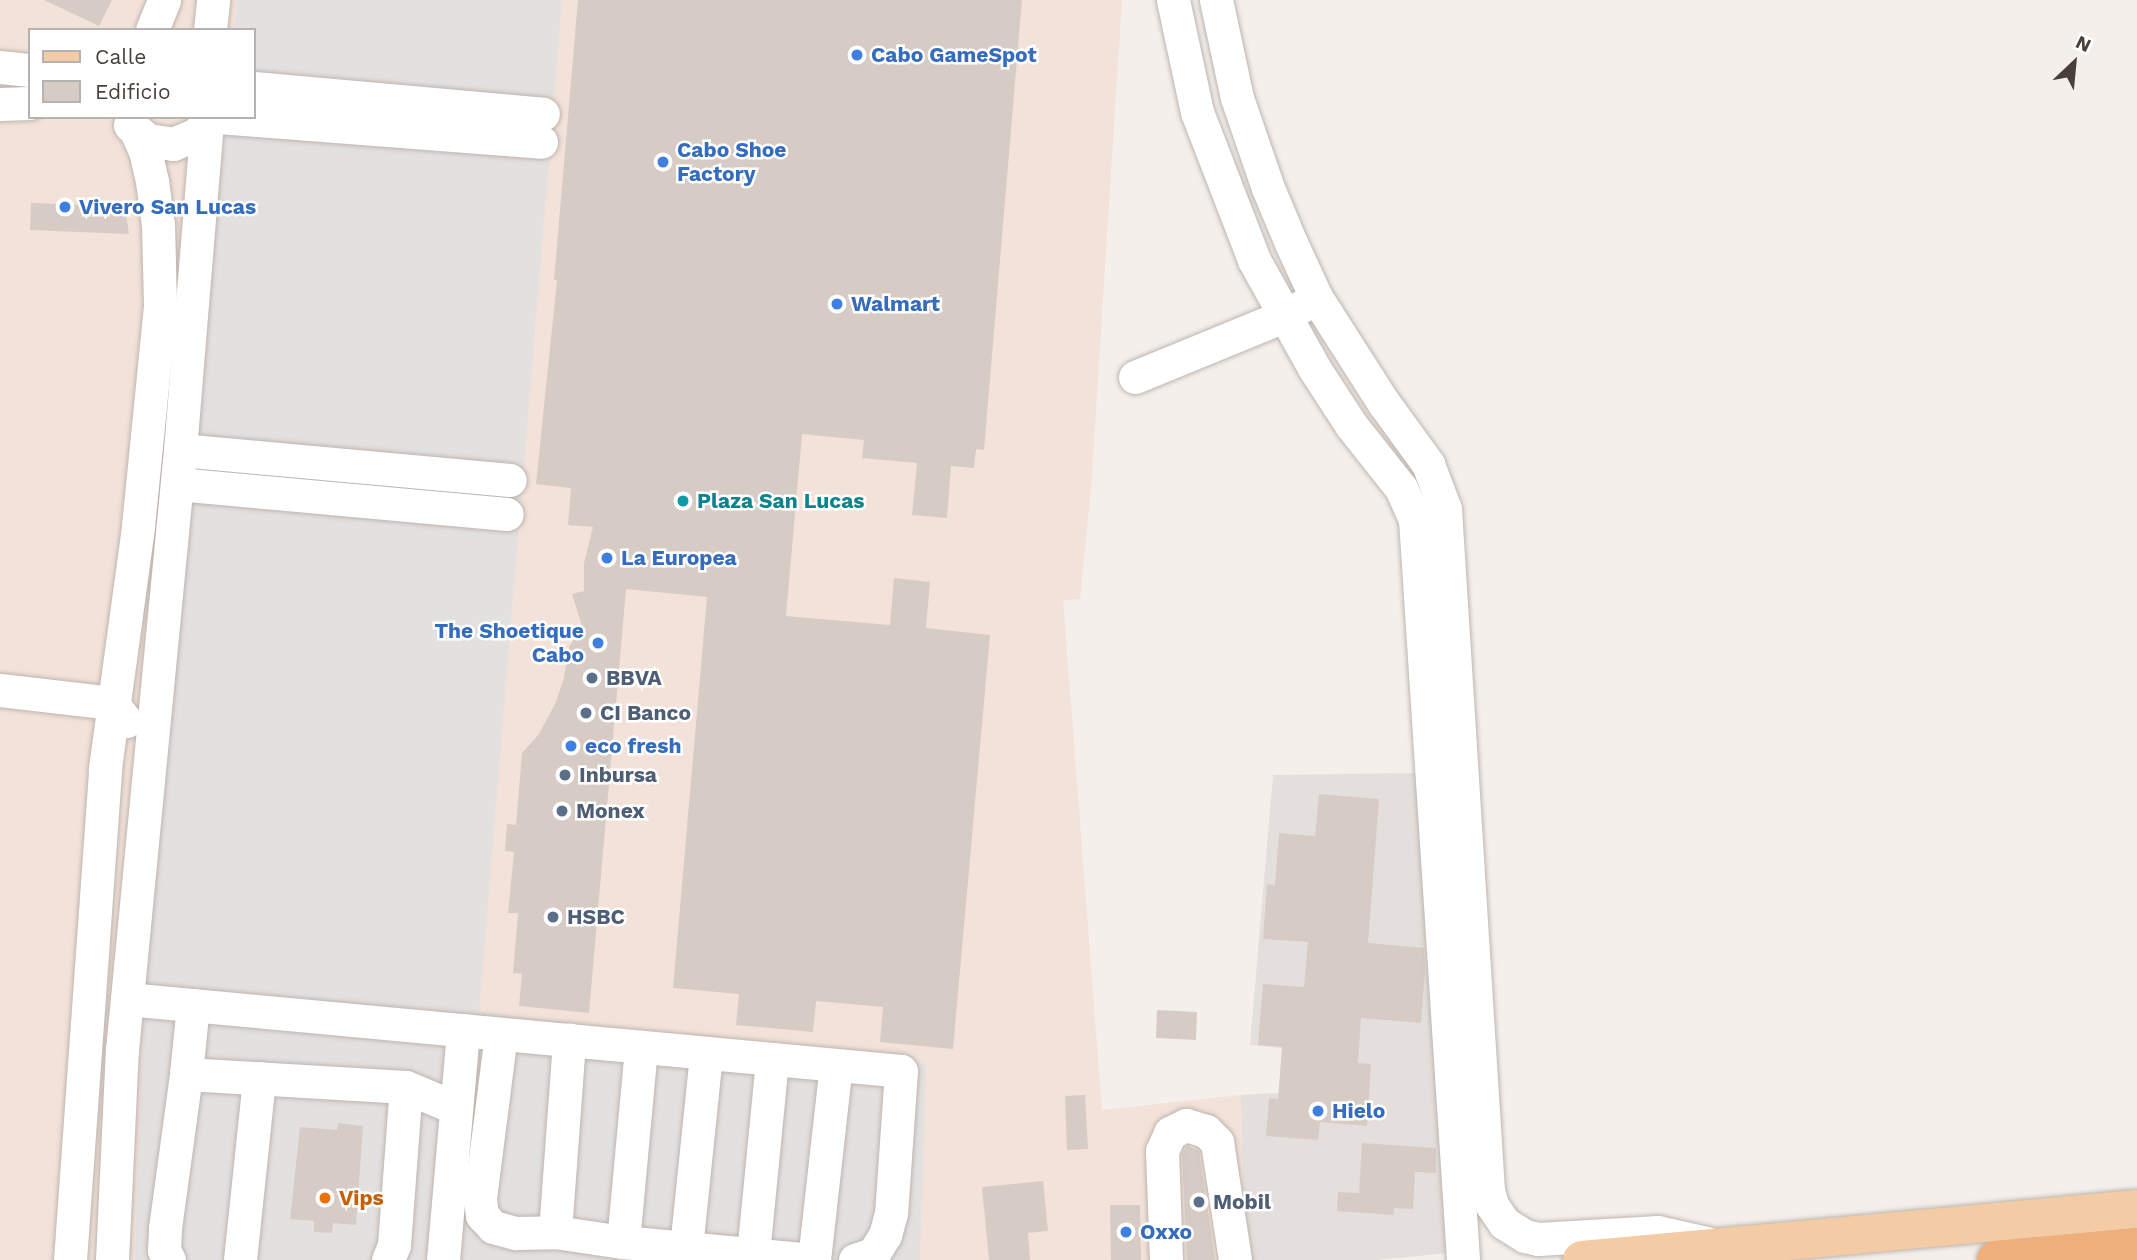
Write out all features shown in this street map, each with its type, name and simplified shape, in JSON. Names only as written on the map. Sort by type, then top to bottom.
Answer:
[{"type":"highway","points":[[1996,1260],[2137,1247]]},
{"type":"main road","points":[[1582,1260],[2137,1209]]},
{"type":"street","points":[[153,28],[164,0]]},
{"type":"street","points":[[210,28],[213,0]]},
{"type":"street","points":[[1172,0],[1197,112],[1254,260],[1284,317],[1352,425],[1401,488],[1415,519],[1463,1260]]},
{"type":"street","points":[[1216,0],[1241,111],[1268,188],[1316,297],[1383,402],[1428,464],[1445,509],[1488,1190],[1492,1205],[1504,1223],[1525,1236],[1538,1239],[1658,1232],[1723,1247]]},
{"type":"street","points":[[0,67],[28,70]]},
{"type":"street","points":[[128,122],[160,144],[173,144],[197,134],[212,119],[542,128],[256,88]]},
{"type":"street","points":[[0,104],[28,103]]},
{"type":"street","points":[[111,1260],[127,999],[212,119]]},
{"type":"street","points":[[70,1260],[87,994],[112,704],[138,526],[160,305],[158,225],[152,181],[145,151],[128,122]]},
{"type":"street","points":[[1135,377],[1284,317],[1316,297]]},
{"type":"street","points":[[180,450],[510,480]]},
{"type":"street","points":[[177,484],[508,514]]},
{"type":"street","points":[[0,690],[112,704],[122,713],[131,733],[128,820],[133,834],[143,842]]},
{"type":"street","points":[[127,999],[901,1071],[891,1213],[885,1236],[873,1254],[855,1260]]},
{"type":"street","points":[[169,1260],[164,1250],[164,1228],[186,1074],[192,1005]]},
{"type":"street","points":[[443,1260],[463,1030]]},
{"type":"street","points":[[501,1034],[480,1199],[482,1215],[493,1227],[516,1233],[555,1232],[753,1255],[814,1260],[836,1065]]},
{"type":"street","points":[[555,1232],[569,1040]]},
{"type":"street","points":[[623,1242],[641,1046]]},
{"type":"street","points":[[686,1248],[706,1053]]},
{"type":"street","points":[[753,1255],[772,1059]]},
{"type":"street","points":[[186,1074],[406,1087],[456,1108]]},
{"type":"street","points":[[240,1260],[259,1079]]},
{"type":"street","points":[[388,1260],[394,1245],[406,1087]]},
{"type":"street","points":[[1166,1260],[1162,1151],[1170,1133],[1185,1125],[1206,1131],[1217,1142],[1235,1260]]},
{"type":"shaded area","points":[[0,0],[1122,0],[1091,488],[1080,599],[1063,600],[1102,1110],[1241,1095],[1244,1260],[0,1260]]},
{"type":"shaded area","points":[[237,0],[562,0],[479,1012],[926,1064],[920,1260],[135,1260],[145,959],[226,119],[256,119],[256,28],[234,28]]},
{"type":"shaded area","points":[[1417,773],[1449,1253],[1376,1260],[1244,1260],[1241,1095],[1279,1093],[1282,1048],[1250,1045],[1273,775]]},
{"type":"building","points":[[44,0],[112,0],[99,26]]},
{"type":"building","name":"Plaza San Lucas","points":[[578,0],[1022,0],[984,450],[976,449],[974,468],[951,466],[947,518],[912,515],[917,463],[862,458],[864,440],[802,434],[786,616],[890,625],[894,578],[930,582],[926,628],[990,635],[953,1049],[880,1042],[883,1007],[816,1001],[813,1032],[736,1025],[739,994],[673,988],[707,597],[626,589],[589,1013],[519,1006],[522,974],[513,973],[518,913],[508,913],[514,852],[505,851],[507,824],[516,825],[522,753],[539,734],[555,704],[564,678],[569,647],[582,626],[572,594],[584,591],[584,563],[593,527],[568,525],[571,488],[536,484],[557,280],[554,280]]},
{"type":"building","points":[[31,203],[125,206],[129,234],[30,230]]},
{"type":"building","points":[[1319,794],[1379,799],[1368,943],[1424,948],[1421,1023],[1361,1018],[1358,1063],[1371,1064],[1367,1126],[1320,1122],[1318,1140],[1266,1136],[1269,1098],[1278,1099],[1282,1047],[1258,1045],[1263,984],[1304,987],[1308,942],[1263,939],[1267,884],[1275,885],[1279,833],[1315,836]]},
{"type":"building","points":[[1157,1010],[1197,1012],[1196,1040],[1156,1038]]},
{"type":"building","points":[[1085,1095],[1088,1149],[1067,1150],[1065,1096]]},
{"type":"building","name":"Vips","points":[[338,1123],[363,1126],[356,1225],[333,1223],[332,1233],[314,1232],[314,1221],[290,1219],[300,1127],[337,1130]]},
{"type":"building","points":[[1362,1143],[1436,1148],[1436,1173],[1415,1172],[1413,1209],[1394,1208],[1393,1215],[1337,1211],[1338,1192],[1359,1193]]},
{"type":"building","name":"Mobil","points":[[1188,1146],[1199,1151],[1215,1260],[1187,1260],[1182,1153]]},
{"type":"building","points":[[1043,1181],[1048,1231],[1028,1233],[1030,1260],[989,1260],[982,1187]]},
{"type":"building","name":"Oxxo","points":[[1110,1205],[1140,1205],[1141,1260],[1111,1260]]},
{"type":"place","name":"Cabo GameSpot","points":[[857,55]]},
{"type":"place","name":"Cabo Shoe Factory","points":[[663,162]]},
{"type":"place","name":"Vivero San Lucas","points":[[65,207]]},
{"type":"place","name":"Walmart","points":[[837,304]]},
{"type":"place","name":"Plaza San Lucas","points":[[683,501]]},
{"type":"place","name":"La Europea","points":[[607,558]]},
{"type":"place","name":"The Shoetique Cabo","points":[[598,643]]},
{"type":"place","name":"BBVA","points":[[592,678]]},
{"type":"place","name":"CI Banco","points":[[586,713]]},
{"type":"place","name":"eco fresh","points":[[571,746]]},
{"type":"place","name":"Inbursa","points":[[565,775]]},
{"type":"place","name":"Monex","points":[[562,811]]},
{"type":"place","name":"HSBC","points":[[553,917]]},
{"type":"place","name":"Hielo","points":[[1318,1111]]},
{"type":"place","name":"Vips","points":[[325,1198]]},
{"type":"place","name":"Mobil","points":[[1199,1202]]},
{"type":"place","name":"Oxxo","points":[[1126,1232]]}]
